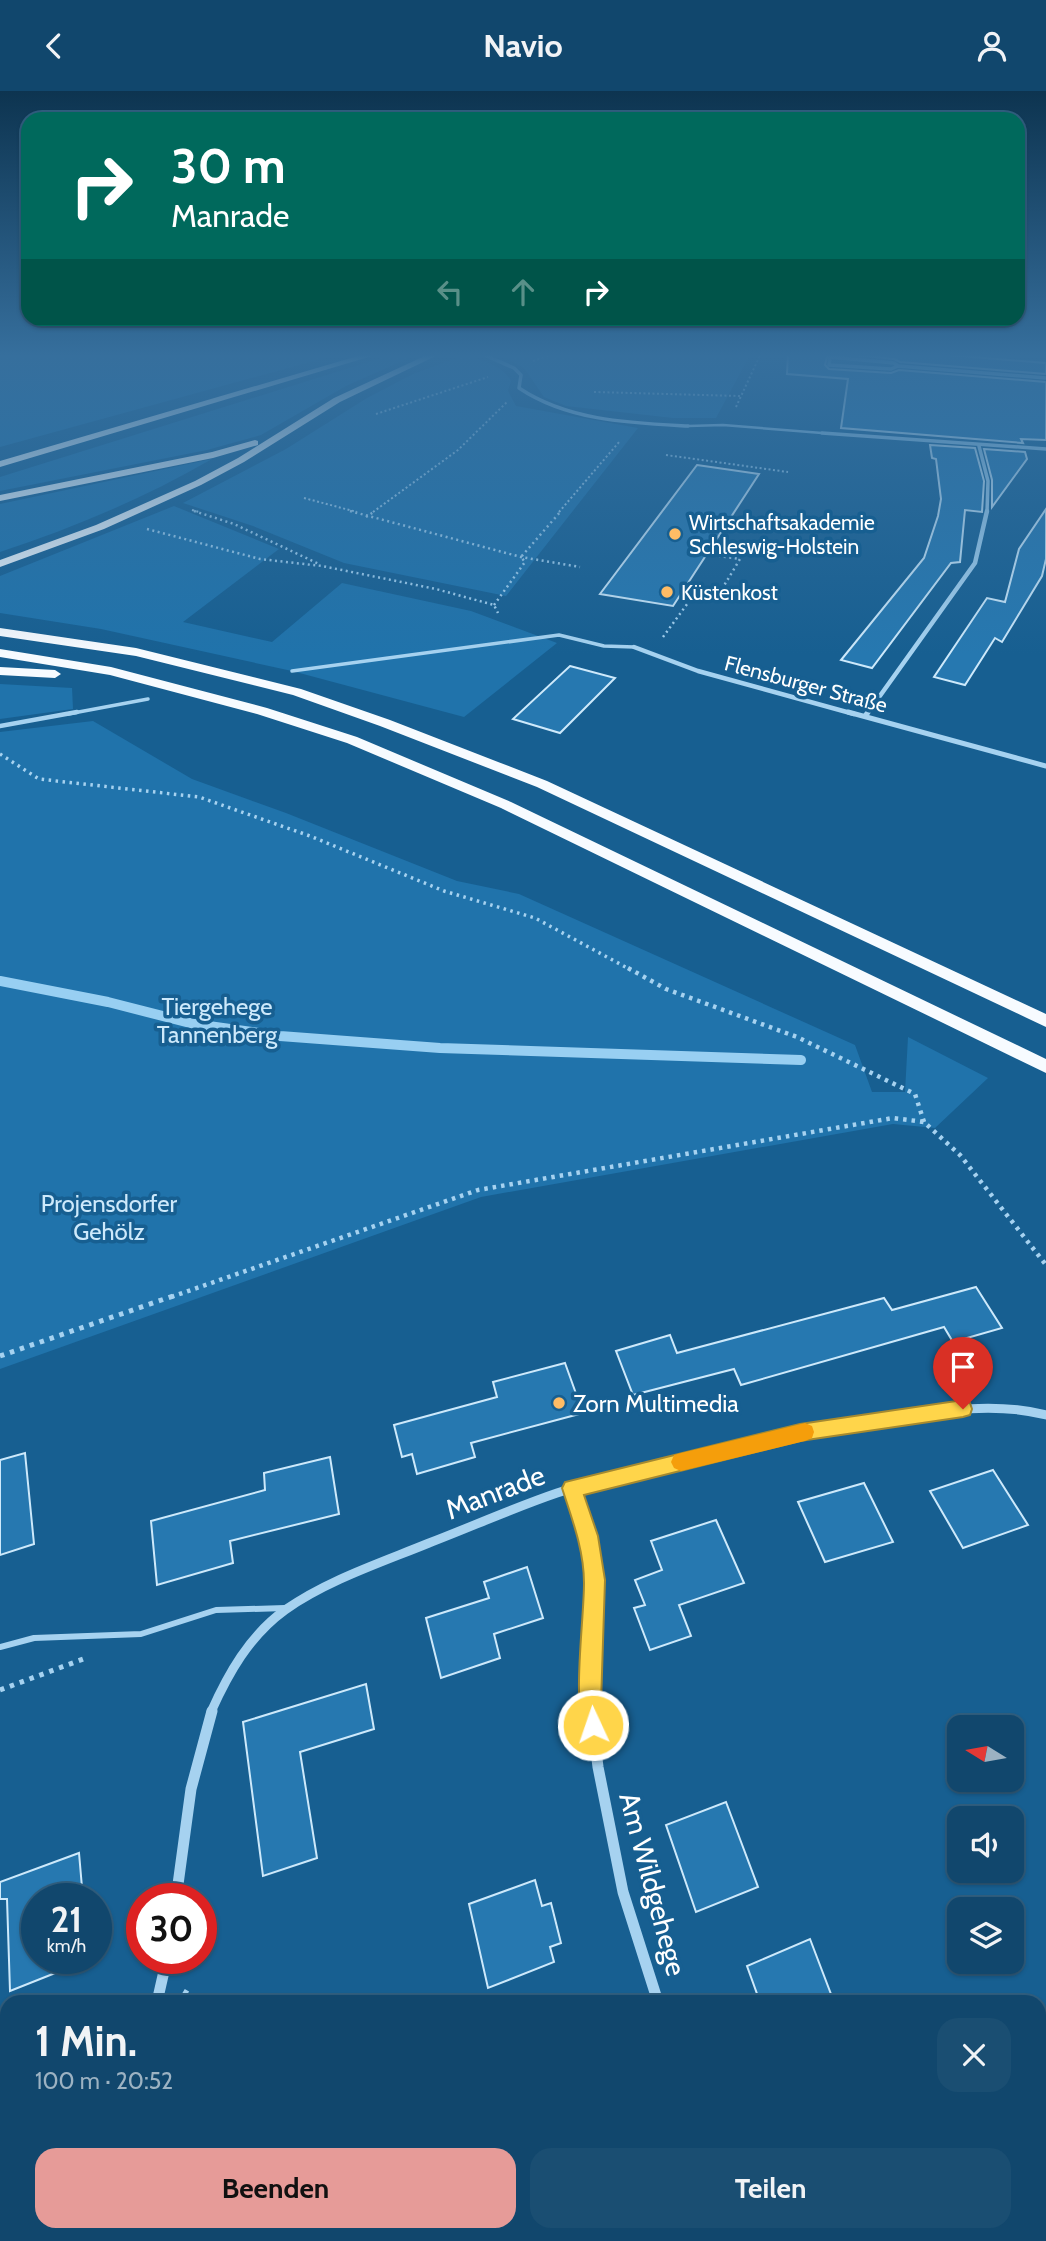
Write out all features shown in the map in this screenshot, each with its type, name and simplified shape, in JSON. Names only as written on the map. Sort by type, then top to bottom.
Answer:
[{"type":"highway","points":[[0,464],[40,453]]},
{"type":"highway","points":[[0,472],[51,453]]},
{"type":"highway","points":[[0,498],[218,453]]},
{"type":"highway","points":[[0,563],[89,531],[198,483],[251,453]]},
{"type":"highway","points":[[0,623],[24,627],[60,640]]},
{"type":"highway","points":[[0,632],[136,652],[297,692],[385,723],[541,784],[1046,1021]]},
{"type":"highway","points":[[0,653],[111,671],[205,695],[352,740],[506,805],[1046,1067]]},
{"type":"highway","points":[[0,671],[32,671],[205,695]]},
{"type":"street","points":[[865,716],[975,563],[988,506],[988,481],[981,453]]},
{"type":"street","name":"Flensburger Straße","points":[[634,647],[698,671],[1046,766]]},
{"type":"street","name":"Manrade","points":[[178,1883],[193,1766],[213,1708],[241,1656],[269,1623],[288,1608],[362,1570],[572,1488],[800,1432],[963,1409],[1001,1408],[1046,1415]]},
{"type":"street","name":"Am Wildgehege","points":[[572,1488],[588,1536],[595,1580],[590,1704],[598,1767],[623,1892],[656,1995]]},
{"type":"street","points":[[159,1995],[163,1974]]},
{"type":"lane","name":"Flensburger Straße","points":[[292,671],[559,635],[604,646],[634,647]]},
{"type":"lane","points":[[0,726],[148,699]]},
{"type":"lane","points":[[0,1647],[34,1638],[141,1634],[216,1610],[288,1608]]},
{"type":"path","points":[[366,517],[454,453]]},
{"type":"path","points":[[521,557],[610,453]]},
{"type":"path","points":[[666,455],[788,472]]},
{"type":"path","points":[[304,498],[521,557],[580,568]]},
{"type":"path","points":[[184,508],[234,524],[323,566]]},
{"type":"path","points":[[146,528],[185,541],[260,559],[323,566],[436,589],[494,605],[498,613]]},
{"type":"path","points":[[656,655],[663,637],[693,596],[719,594],[740,559],[719,556]]},
{"type":"path","points":[[494,605],[525,562],[521,557]]},
{"type":"path","points":[[299,572],[304,564]]},
{"type":"path","points":[[0,754],[39,779],[199,797],[310,836],[444,891],[535,918],[666,989],[797,1037],[915,1094],[924,1122],[960,1155],[1046,1265]]},
{"type":"path","points":[[0,1356],[478,1190],[893,1118],[924,1122]]},
{"type":"path","points":[[0,1690],[96,1655]]},
{"type":"green space","points":[[76,453],[190,453],[0,491],[0,477]]},
{"type":"green space","points":[[278,453],[618,453],[506,596],[344,563],[253,526],[183,503]]},
{"type":"green space","points":[[212,459],[161,487],[108,511],[0,552],[0,504]]},
{"type":"green space","points":[[174,506],[279,549],[183,622],[272,642],[342,583],[471,611],[557,643],[464,717],[292,671],[101,629],[0,613],[0,576]]},
{"type":"green space","points":[[0,684],[72,688],[73,709],[0,719]]},
{"type":"green space","name":"Tiergehege Tannenberg","points":[[93,721],[192,779],[457,881],[519,894],[855,1045],[872,1092],[905,1092],[908,1037],[988,1078],[935,1128],[893,1124],[481,1197],[0,1369],[0,732]]},
{"type":"building","points":[[931,453],[976,453],[984,481],[982,512],[965,510],[960,562],[951,563],[872,668],[841,660],[924,558],[941,499],[936,459],[932,458]]},
{"type":"building","points":[[985,453],[1025,453],[1027,459],[992,507],[992,480]]},
{"type":"building","name":"Wirtschaftsakademie Schleswig-Holstein","points":[[697,465],[759,474],[673,606],[600,594]]},
{"type":"building","points":[[1046,509],[1046,559],[1042,576],[1002,642],[995,638],[965,685],[934,677],[987,598],[1005,602],[1019,549]]},
{"type":"building","points":[[570,666],[615,678],[560,733],[513,719]]},
{"type":"building","points":[[976,1287],[1002,1328],[953,1342],[944,1327],[741,1385],[734,1369],[633,1395],[616,1351],[670,1335],[677,1353],[884,1298],[892,1310]]},
{"type":"building","points":[[565,1363],[583,1413],[471,1443],[475,1457],[417,1474],[412,1454],[402,1457],[394,1425],[497,1397],[493,1382]]},
{"type":"building","points":[[25,1453],[34,1544],[0,1555],[0,1460]]},
{"type":"building","points":[[330,1457],[339,1514],[230,1541],[233,1563],[157,1585],[151,1521],[265,1490],[264,1473]]},
{"type":"building","points":[[993,1470],[1028,1525],[963,1548],[930,1491]]},
{"type":"building","points":[[864,1483],[893,1542],[825,1562],[798,1502]]},
{"type":"building","points":[[716,1520],[744,1583],[679,1605],[691,1636],[650,1650],[634,1608],[645,1605],[635,1580],[662,1570],[651,1541]]},
{"type":"building","points":[[527,1567],[543,1618],[494,1634],[500,1658],[441,1678],[426,1618],[489,1598],[484,1582]]},
{"type":"building","points":[[366,1684],[374,1729],[300,1752],[317,1858],[263,1876],[243,1722]]},
{"type":"building","points":[[726,1802],[758,1887],[696,1912],[666,1825]]},
{"type":"building","points":[[79,1853],[82,1883],[21,1883],[21,1974],[53,1974],[10,1991],[7,1899],[0,1899],[0,1882]]},
{"type":"building","points":[[535,1880],[542,1906],[551,1903],[561,1943],[550,1947],[554,1962],[488,1988],[469,1904]]},
{"type":"building","points":[[810,1939],[831,1995],[757,1995],[747,1966]]},
{"type":"waterway","points":[[0,981],[108,1002],[194,1024],[280,1036],[440,1048],[801,1060]]},
{"type":"slow traffic","points":[[681,1462],[805,1432]]},
{"type":"place","name":"Wirtschaftsakademie Schleswig-Holstein","points":[[675,534]]},
{"type":"place","name":"Küstenkost","points":[[667,592]]},
{"type":"place","name":"Zorn Multimedia","points":[[559,1403]]},
{"type":"route","points":[[593,1725],[590,1704],[595,1580],[588,1536],[572,1488],[800,1432],[963,1409]]},
{"type":"park label","name":"Projensdorfer Gehölz","points":[[109,1217]]}]
